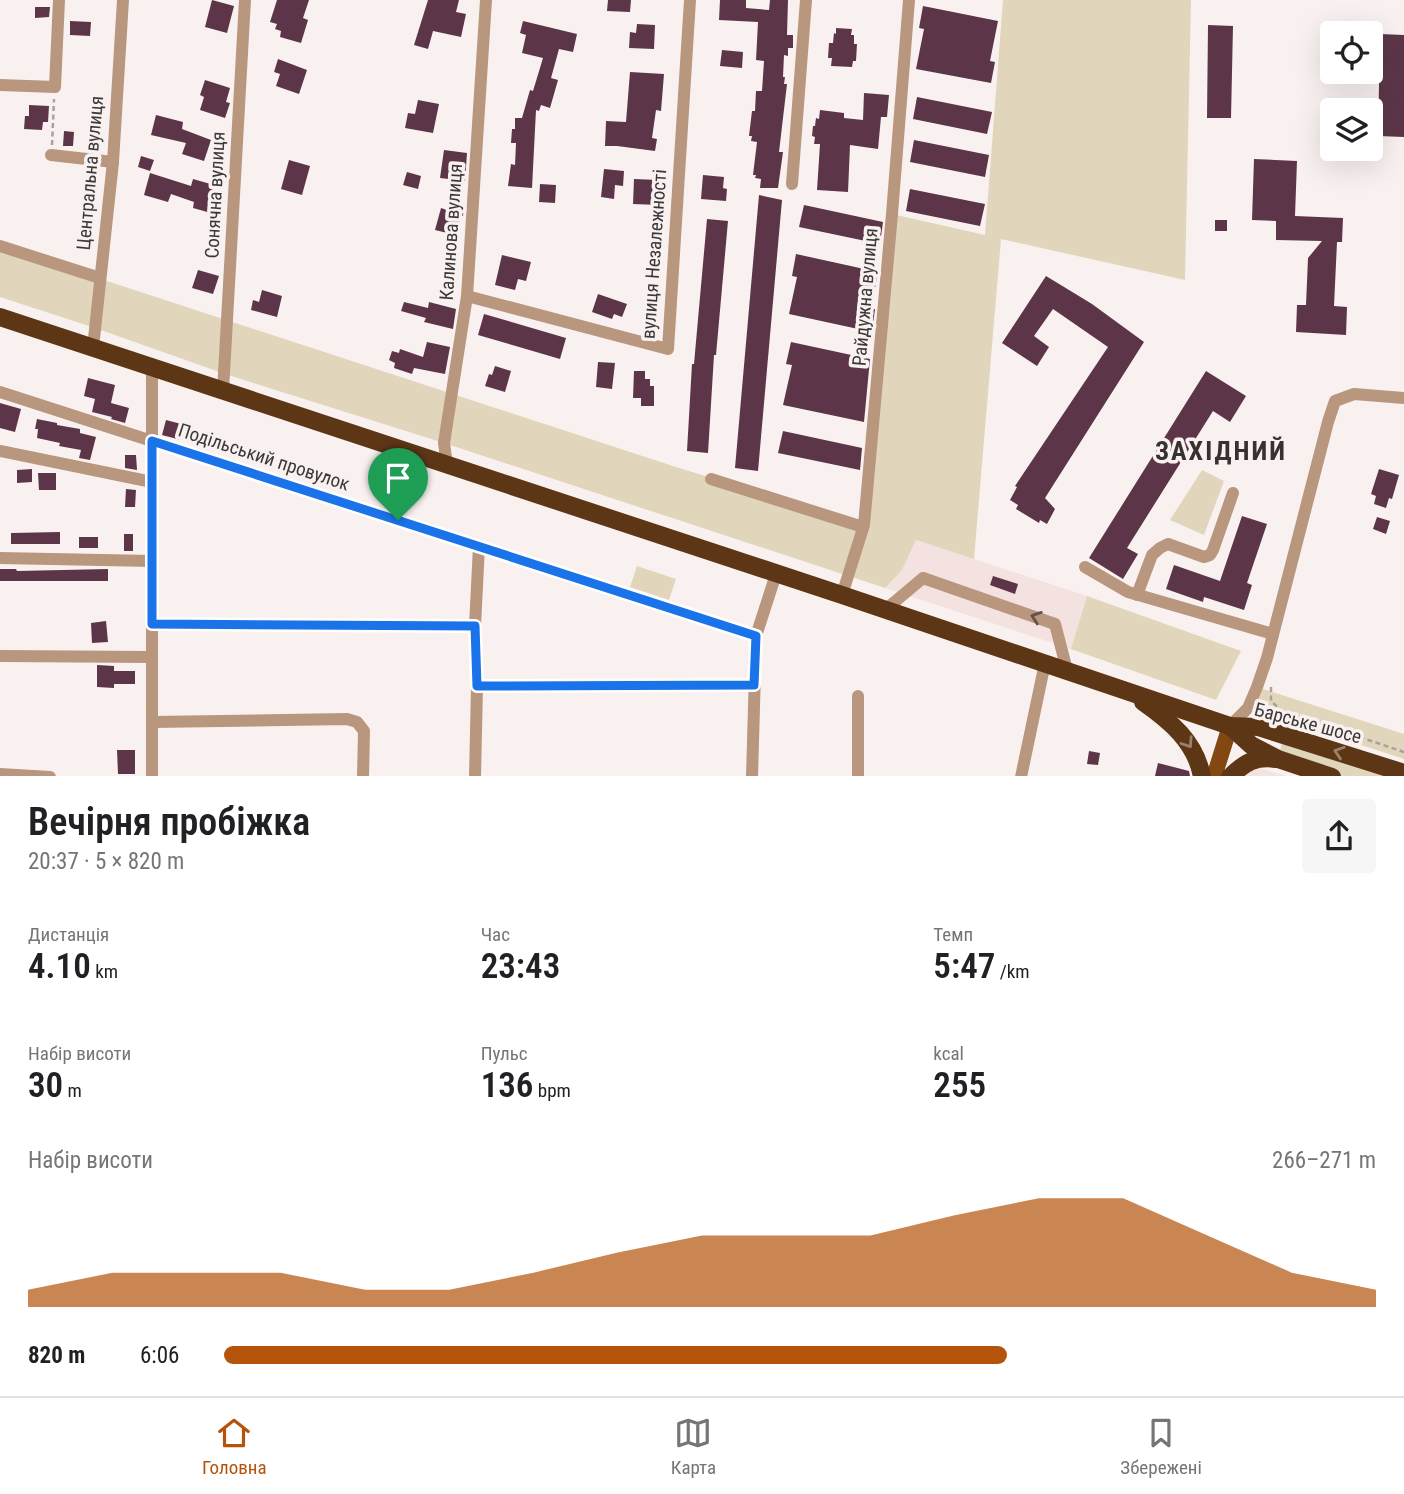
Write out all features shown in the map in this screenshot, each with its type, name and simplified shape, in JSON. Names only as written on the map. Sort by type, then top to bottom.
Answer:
[{"type":"highway","points":[[0,317],[1230,726]]},
{"type":"highway","points":[[1122,689],[1166,718],[1180,732],[1191,746],[1202,776]]},
{"type":"highway","name":"Барське шосе","points":[[1230,726],[1251,745],[1278,759],[1328,776]]},
{"type":"highway","name":"Барське шосе","points":[[1230,726],[1258,727],[1404,773]]},
{"type":"highway","points":[[1230,776],[1254,759],[1278,759]]},
{"type":"main road","points":[[1214,776],[1230,726]]},
{"type":"street","points":[[0,85],[55,87],[59,0]]},
{"type":"street","name":"Центральна вулиця","points":[[93,348],[113,162],[123,0]]},
{"type":"street","name":"Сонячна вулиця","points":[[223,391],[246,0]]},
{"type":"street","name":"Калинова вулиця","points":[[447,465],[444,443],[467,296],[486,0]]},
{"type":"street","name":"вулиця Незалежності","points":[[467,296],[668,349],[690,0]]},
{"type":"street","points":[[792,184],[806,0]]},
{"type":"street","name":"Райдужна вулиця","points":[[842,595],[863,527],[909,0]]},
{"type":"street","points":[[51,155],[113,162]]},
{"type":"street","points":[[0,246],[100,278]]},
{"type":"street","points":[[152,367],[152,776]]},
{"type":"street","name":"Подільський провулок","points":[[0,392],[756,636]]},
{"type":"street","points":[[1230,726],[1248,708],[1261,677],[1335,401],[1354,394],[1404,398]]},
{"type":"street","points":[[0,451],[152,482]]},
{"type":"street","points":[[711,480],[863,527]]},
{"type":"street","points":[[1137,595],[1152,555],[1160,548],[1168,544],[1204,557],[1210,555],[1233,494]]},
{"type":"street","points":[[475,776],[475,626],[480,546]]},
{"type":"street","points":[[0,558],[152,561]]},
{"type":"street","points":[[1085,568],[1128,592],[1273,634]]},
{"type":"street","points":[[752,776],[756,636],[776,574]]},
{"type":"street","points":[[885,610],[923,578],[1055,624],[1067,670]]},
{"type":"street","points":[[152,624],[475,626]]},
{"type":"street","points":[[0,656],[152,657]]},
{"type":"street","points":[[1021,776],[1045,663]]},
{"type":"street","points":[[477,686],[754,685]]},
{"type":"street","points":[[858,696],[858,776]]},
{"type":"street","points":[[152,722],[347,719],[357,722],[364,732],[363,776]]},
{"type":"street","points":[[0,774],[50,776]]},
{"type":"path","points":[[51,155],[55,87]]},
{"type":"path","points":[[1271,685],[1271,701],[1282,711],[1404,752]]},
{"type":"shaded area","points":[[1003,0],[1191,0],[1185,280],[1001,239],[974,559],[916,540],[902,570],[885,588],[225,374],[0,297],[0,246],[676,467],[863,525],[892,214],[985,235]]},
{"type":"shaded area","points":[[1202,470],[1224,481],[1204,535],[1170,520]]},
{"type":"shaded area","points":[[916,540],[1087,596],[1071,649],[885,588],[902,570]]},
{"type":"shaded area","points":[[637,566],[676,579],[669,600],[630,587]]},
{"type":"shaded area","points":[[1087,596],[1241,651],[1216,700],[1071,649]]},
{"type":"shaded area","points":[[1257,687],[1404,734],[1404,759],[1248,708]]},
{"type":"shaded area","points":[[1284,734],[1404,776],[1332,776],[1278,759]]},
{"type":"shaded area","points":[[1259,768],[1286,776],[1242,776]]},
{"type":"building","points":[[212,0],[234,6],[227,33],[205,27]]},
{"type":"building","points":[[277,0],[309,0],[303,18],[308,20],[301,43],[280,37],[281,31],[275,29],[277,24],[270,22]]},
{"type":"building","points":[[428,0],[459,0],[456,12],[466,14],[461,37],[433,31],[428,49],[414,45]]},
{"type":"building","points":[[608,0],[631,0],[630,12],[607,11]]},
{"type":"building","points":[[720,0],[746,0],[746,8],[769,10],[770,0],[788,0],[787,35],[793,35],[793,48],[788,48],[788,56],[784,55],[783,77],[784,84],[787,84],[779,152],[783,152],[778,188],[760,188],[761,179],[753,175],[757,142],[751,141],[752,136],[749,136],[756,91],[762,91],[764,61],[756,60],[758,22],[719,20]]},
{"type":"building","points":[[923,6],[998,21],[990,61],[995,62],[991,83],[916,69],[924,29],[919,28]]},
{"type":"building","points":[[35,7],[50,7],[49,17],[35,18]]},
{"type":"building","points":[[70,21],[91,22],[90,36],[70,35]]},
{"type":"building","points":[[523,21],[577,34],[573,52],[559,49],[551,78],[558,80],[550,108],[541,105],[539,111],[536,110],[532,188],[508,186],[511,164],[515,165],[516,143],[511,143],[515,118],[522,118],[543,58],[522,53],[526,35],[520,33]]},
{"type":"building","points":[[637,24],[655,25],[654,49],[629,48],[630,32],[636,33]]},
{"type":"building","points":[[1208,25],[1233,26],[1231,118],[1207,118]]},
{"type":"building","points":[[836,28],[852,29],[854,44],[857,44],[856,61],[853,61],[852,67],[831,66],[832,58],[828,58],[829,43],[833,43]]},
{"type":"building","points":[[1383,34],[1404,35],[1404,137],[1383,136],[1383,98],[1379,98],[1379,84],[1383,84]]},
{"type":"building","points":[[722,50],[743,52],[742,68],[720,66]]},
{"type":"building","points":[[278,59],[307,70],[299,94],[276,86],[280,74],[274,72]]},
{"type":"building","points":[[630,72],[664,74],[661,111],[656,110],[652,138],[657,139],[655,151],[605,146],[606,121],[626,122]]},
{"type":"building","points":[[205,80],[230,88],[226,102],[230,103],[225,118],[200,110],[204,97],[200,95]]},
{"type":"building","points":[[864,93],[889,95],[887,117],[881,117],[878,149],[850,145],[848,192],[817,190],[820,144],[814,144],[815,137],[812,136],[816,118],[819,119],[820,110],[844,113],[844,118],[863,120]]},
{"type":"building","points":[[917,97],[992,112],[987,134],[913,119]]},
{"type":"building","points":[[418,100],[439,104],[433,133],[405,128],[408,113],[415,114]]},
{"type":"building","points":[[29,105],[49,106],[48,122],[43,122],[42,130],[24,129],[25,116],[29,116]]},
{"type":"building","points":[[156,115],[183,122],[182,129],[211,140],[204,161],[182,154],[186,143],[151,135]]},
{"type":"building","points":[[64,131],[74,132],[73,146],[63,146]]},
{"type":"building","points":[[914,140],[989,155],[985,177],[910,162]]},
{"type":"building","points":[[444,150],[467,153],[465,181],[440,178]]},
{"type":"building","points":[[141,156],[154,160],[150,171],[138,167]]},
{"type":"building","points":[[1254,159],[1297,161],[1295,216],[1343,218],[1342,242],[1337,242],[1334,306],[1347,307],[1346,335],[1296,332],[1297,305],[1306,305],[1308,258],[1322,241],[1276,240],[1276,221],[1252,220]]},
{"type":"building","points":[[289,160],[310,166],[302,195],[281,189]]},
{"type":"building","points":[[604,169],[624,171],[623,186],[615,185],[614,199],[601,197]]},
{"type":"building","points":[[407,172],[421,176],[418,189],[403,185]]},
{"type":"building","points":[[150,173],[191,186],[193,179],[214,185],[212,191],[217,192],[211,213],[193,208],[194,202],[171,194],[168,202],[144,195]]},
{"type":"building","points":[[703,175],[724,177],[726,201],[701,199]]},
{"type":"building","points":[[634,179],[659,180],[658,205],[633,204]]},
{"type":"building","points":[[540,184],[556,185],[555,203],[539,202]]},
{"type":"building","points":[[910,189],[985,204],[980,226],[906,211]]},
{"type":"building","points":[[759,195],[782,200],[758,471],[735,468]]},
{"type":"building","points":[[453,201],[464,204],[456,235],[435,230],[441,208],[450,211]]},
{"type":"building","points":[[804,205],[883,222],[880,244],[799,227]]},
{"type":"building","points":[[707,219],[728,221],[714,355],[708,453],[687,451],[692,364]]},
{"type":"building","points":[[1215,220],[1227,220],[1227,231],[1215,231]]},
{"type":"building","points":[[796,254],[878,272],[871,309],[875,309],[872,332],[789,314],[797,277],[792,276]]},
{"type":"building","points":[[502,255],[531,262],[526,281],[518,279],[515,290],[495,285]]},
{"type":"building","points":[[198,270],[219,276],[213,294],[192,288]]},
{"type":"building","points":[[1046,276],[1092,304],[1144,342],[1045,498],[1055,509],[1047,524],[1040,520],[1039,523],[1016,509],[1018,505],[1010,500],[1017,487],[1015,486],[1108,347],[1053,309],[1034,336],[1049,347],[1037,366],[1002,343]]},
{"type":"building","points":[[262,290],[282,296],[277,317],[251,310],[253,300],[259,302]]},
{"type":"building","points":[[598,294],[627,304],[622,317],[614,314],[612,319],[592,312]]},
{"type":"building","points":[[404,302],[428,308],[429,302],[456,309],[453,329],[424,322],[426,318],[401,311]]},
{"type":"building","points":[[484,314],[566,338],[560,359],[478,335]]},
{"type":"building","points":[[427,342],[450,347],[445,374],[414,368],[412,374],[394,368],[395,363],[389,360],[392,351],[399,353],[400,349],[423,357]]},
{"type":"building","points":[[791,342],[870,359],[864,422],[783,405],[792,365],[786,364]]},
{"type":"building","points":[[598,362],[615,363],[612,389],[596,387]]},
{"type":"building","points":[[495,366],[511,371],[505,392],[485,386]]},
{"type":"building","points":[[634,371],[645,371],[645,379],[650,379],[650,386],[654,386],[654,406],[641,406],[641,398],[633,398]]},
{"type":"building","points":[[1206,371],[1246,396],[1230,422],[1213,411],[1127,548],[1138,554],[1123,579],[1089,558]]},
{"type":"building","points":[[88,378],[115,385],[111,403],[129,408],[125,423],[92,412],[95,399],[84,396]]},
{"type":"building","points":[[0,403],[21,409],[15,432],[0,428]]},
{"type":"building","points":[[37,419],[80,429],[80,433],[96,437],[90,460],[79,458],[81,450],[37,438]]},
{"type":"building","points":[[166,420],[185,425],[181,440],[162,435]]},
{"type":"building","points":[[783,431],[862,448],[860,470],[778,453]]},
{"type":"building","points":[[125,455],[136,455],[137,470],[125,468]]},
{"type":"building","points":[[32,469],[32,482],[17,483],[17,470]]},
{"type":"building","points":[[1379,469],[1399,475],[1392,499],[1389,498],[1386,508],[1374,504],[1376,496],[1371,494]]},
{"type":"building","points":[[38,473],[56,473],[56,490],[39,490]]},
{"type":"building","points":[[126,489],[136,490],[135,507],[125,507]]},
{"type":"building","points":[[1242,516],[1267,524],[1247,583],[1252,585],[1244,610],[1204,597],[1203,602],[1166,589],[1174,565],[1220,581]]},
{"type":"building","points":[[1377,517],[1390,521],[1386,534],[1373,529]]},
{"type":"building","points":[[60,532],[60,544],[11,544],[11,533]]},
{"type":"building","points":[[124,534],[133,534],[133,551],[124,551]]},
{"type":"building","points":[[79,537],[98,537],[98,548],[79,548]]},
{"type":"building","points":[[0,569],[108,569],[108,581],[0,581]]},
{"type":"building","points":[[993,576],[1018,584],[1015,594],[990,585]]},
{"type":"building","points":[[106,621],[108,642],[92,643],[91,623]]},
{"type":"building","points":[[97,665],[114,666],[114,671],[135,671],[135,684],[114,684],[114,688],[97,687]]},
{"type":"building","points":[[117,750],[135,750],[135,774],[118,774]]},
{"type":"building","points":[[1089,751],[1100,753],[1098,765],[1087,764]]},
{"type":"building","points":[[1158,763],[1189,771],[1190,776],[1155,776]]},
{"type":"district","name":"ЗАХІДНИЙ","points":[[1221,451]]},
{"type":"route","points":[[152,441],[398,520],[756,636],[754,685],[477,686],[475,626],[152,624],[152,441]]}]
